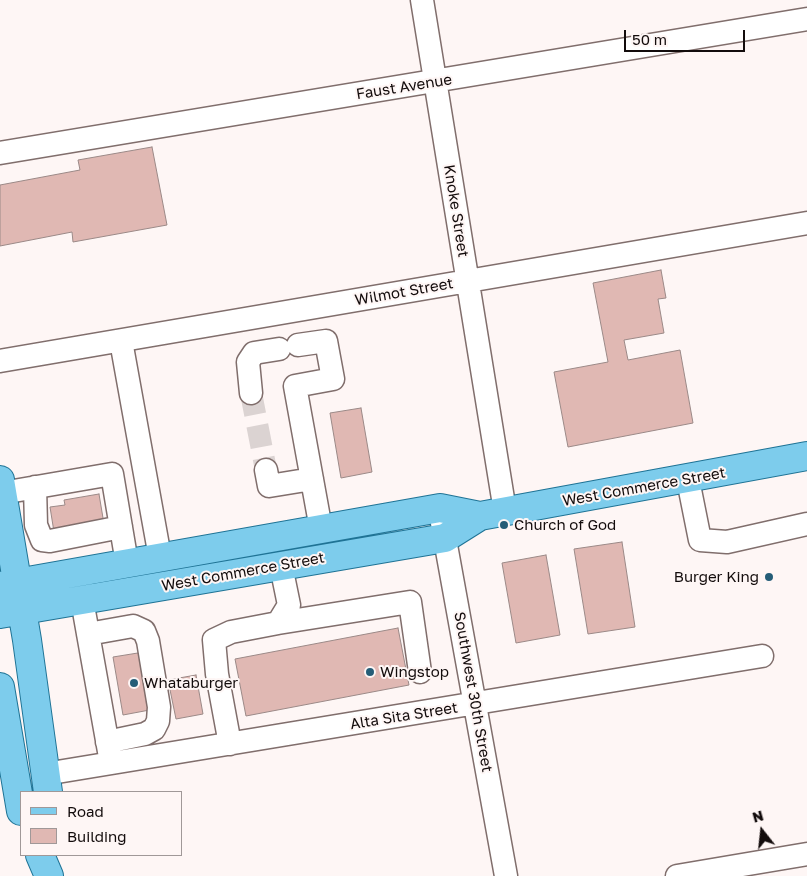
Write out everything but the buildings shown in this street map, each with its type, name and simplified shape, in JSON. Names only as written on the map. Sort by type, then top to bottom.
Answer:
[{"type":"main road","name":"West Commerce Street","points":[[9,585],[440,508],[493,514],[688,480],[807,456]]},
{"type":"main road","points":[[1,486],[11,612],[46,783]]},
{"type":"main road","name":"West Commerce Street","points":[[11,612],[445,538],[493,514]]},
{"type":"main road","points":[[0,687],[5,748],[20,807]]},
{"type":"main road","points":[[40,856],[49,876]]},
{"type":"main road","points":[[49,876],[50,856]]},
{"type":"street","name":"Knoke Street","points":[[422,0],[467,281],[493,514]]},
{"type":"street","name":"Faust Avenue","points":[[0,153],[807,19]]},
{"type":"street","name":"Wilmot Street","points":[[0,360],[122,341],[807,223]]},
{"type":"street","points":[[122,341],[160,557]]},
{"type":"street","points":[[251,394],[248,362],[254,353],[326,341],[333,379],[295,386],[321,529]]},
{"type":"street","points":[[266,470],[269,486],[312,479]]},
{"type":"street","points":[[1,486],[35,487],[112,474],[127,563]]},
{"type":"street","points":[[688,480],[700,540],[727,542],[807,524]]},
{"type":"street","points":[[35,487],[36,525],[42,540],[50,541],[121,527]]},
{"type":"street","name":"Southwest 30th Street","points":[[440,508],[506,876]]},
{"type":"street","points":[[278,623],[289,605],[281,566]]},
{"type":"street","points":[[82,600],[111,764]]},
{"type":"street","points":[[230,744],[217,674],[214,640],[231,632],[410,602],[420,672]]},
{"type":"street","points":[[88,634],[133,626],[144,631],[148,641],[159,707],[158,721],[154,729],[145,734],[107,742]]},
{"type":"street","name":"Alta Sita Street","points":[[46,783],[111,764],[762,656]]},
{"type":"street","points":[[678,876],[807,854]]},
{"type":"tunnel","points":[[251,393],[266,470]]},
{"type":"place","name":"Church of God","points":[[504,525]]},
{"type":"place","name":"Burger King","points":[[769,577]]},
{"type":"place","name":"Wingstop","points":[[370,672]]},
{"type":"place","name":"Whataburger","points":[[134,683]]}]
